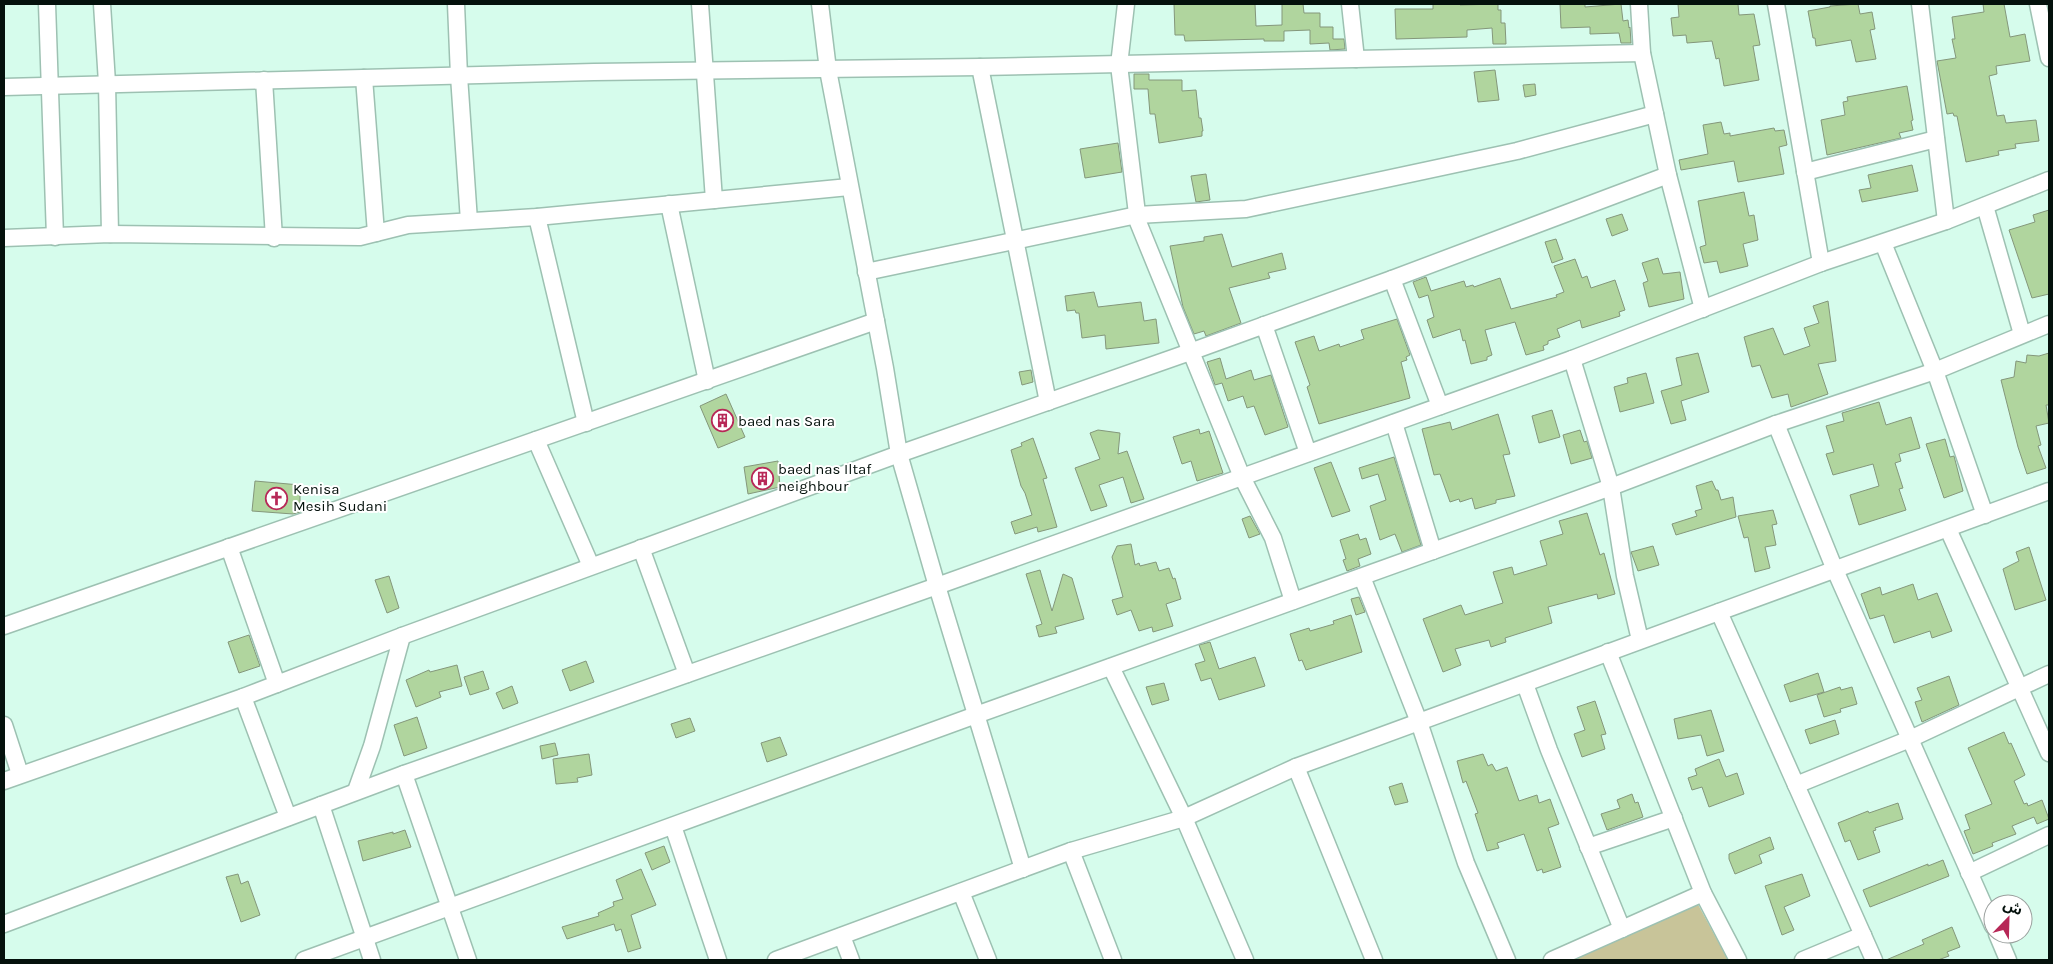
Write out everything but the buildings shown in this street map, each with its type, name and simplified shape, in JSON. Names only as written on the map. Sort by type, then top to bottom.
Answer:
[{"type":"street","points":[[47,4],[55,237]]},
{"type":"street","points":[[102,4],[107,83],[110,234]]},
{"type":"street","points":[[456,4],[469,221]]},
{"type":"street","points":[[700,4],[714,200]]},
{"type":"street","points":[[820,4],[828,70],[876,321],[899,454],[1023,869]]},
{"type":"street","points":[[1126,4],[1119,65],[1138,222],[1242,477],[1272,538],[1293,602]]},
{"type":"street","points":[[1350,4],[1356,59]]},
{"type":"street","points":[[1639,4],[1642,53],[1668,175],[1703,308]]},
{"type":"street","points":[[1776,4],[1820,264]]},
{"type":"street","points":[[1920,4],[1946,222]]},
{"type":"street","points":[[2038,4],[2048,48]]},
{"type":"street","points":[[4,87],[107,83],[1119,65],[1642,53]]},
{"type":"street","points":[[980,67],[1048,402]]},
{"type":"street","points":[[364,78],[376,233]]},
{"type":"street","points":[[264,80],[274,238]]},
{"type":"street","points":[[866,272],[1137,215],[1246,208],[1517,150],[1655,114]]},
{"type":"street","points":[[1805,172],[1936,139]]},
{"type":"street","points":[[4,781],[243,697],[402,636],[899,454],[1392,279],[1668,175]]},
{"type":"street","points":[[4,924],[356,791],[1572,359],[1820,264],[1946,222],[2049,180]]},
{"type":"street","points":[[4,238],[110,234],[274,238],[360,237],[408,225],[537,217],[849,187]]},
{"type":"street","points":[[669,204],[707,380]]},
{"type":"street","points":[[1985,206],[2022,334]]},
{"type":"street","points":[[537,217],[586,423]]},
{"type":"street","points":[[1883,243],[1935,371],[1985,515]]},
{"type":"street","points":[[1392,279],[1440,406]]},
{"type":"street","points":[[4,626],[876,321]]},
{"type":"street","points":[[304,960],[1611,487],[1776,424],[1935,371],[2049,324]]},
{"type":"street","points":[[1264,325],[1308,453]]},
{"type":"street","points":[[1572,359],[1611,487],[1625,576],[1640,640]]},
{"type":"street","points":[[1394,423],[1433,551]]},
{"type":"street","points":[[1776,424],[1835,570],[1983,904]]},
{"type":"street","points":[[536,440],[591,566]]},
{"type":"street","points":[[776,960],[1071,851],[1184,818],[1296,767],[2049,491]]},
{"type":"street","points":[[1948,529],[2049,753]]},
{"type":"street","points":[[229,547],[277,684]]},
{"type":"street","points":[[641,548],[687,674]]},
{"type":"street","points":[[1362,577],[1419,722],[1466,862],[1507,960]]},
{"type":"street","points":[[1719,612],[1874,960]]},
{"type":"street","points":[[356,791],[372,746],[402,636]]},
{"type":"street","points":[[1608,652],[1703,893],[1738,960]]},
{"type":"street","points":[[1111,667],[1184,818],[1245,960]]},
{"type":"street","points":[[1796,785],[1910,739],[2049,674]]},
{"type":"street","points":[[1525,684],[1588,848],[1622,929]]},
{"type":"street","points":[[243,697],[288,817]]},
{"type":"street","points":[[4,726],[20,774]]},
{"type":"street","points":[[1296,767],[1374,960]]},
{"type":"street","points":[[404,774],[468,960]]},
{"type":"street","points":[[321,805],[372,960]]},
{"type":"street","points":[[1588,848],[1674,818]]},
{"type":"street","points":[[673,826],[718,960]]},
{"type":"street","points":[[1969,873],[2049,835]]},
{"type":"street","points":[[1071,851],[1113,960]]},
{"type":"street","points":[[961,892],[988,960]]},
{"type":"street","points":[[1552,960],[1703,893]]},
{"type":"street","points":[[1803,960],[1863,935]]},
{"type":"street","points":[[842,936],[851,960]]},
{"type":"street","points":[[2001,944],[2008,960]]},
{"type":"shaded area","points":[[1694,897],[1728,960],[1558,960]]},
{"type":"place","name":"baed nas Sara","points":[[722,421]]},
{"type":"place","name":"baed nas Iltaf neighbour","points":[[762,478]]},
{"type":"place","name":"Kenisa Mesih Sudani","points":[[277,498]]}]
